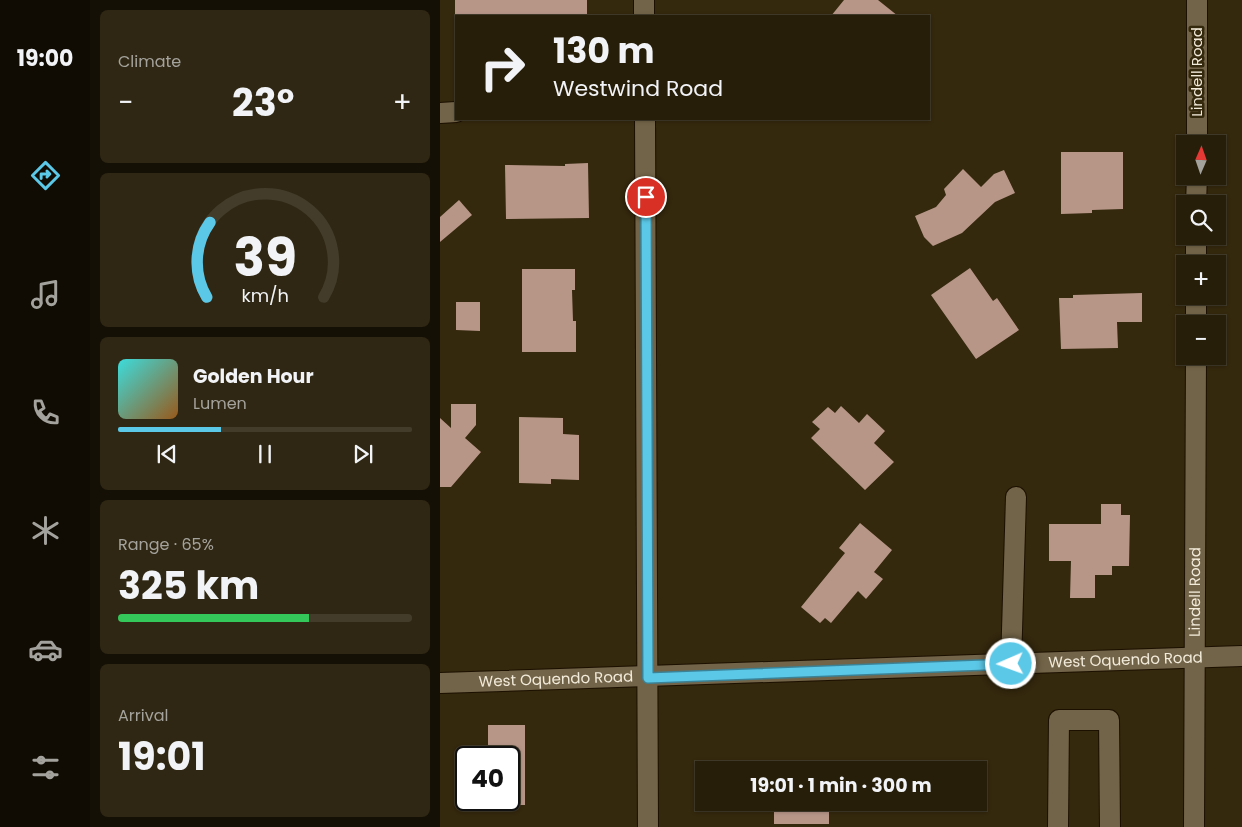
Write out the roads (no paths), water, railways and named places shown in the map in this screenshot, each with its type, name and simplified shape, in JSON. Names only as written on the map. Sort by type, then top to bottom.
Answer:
[{"type":"street","points":[[644,0],[644,15]]},
{"type":"street","name":"Lindell Road","points":[[1197,0],[1197,135]]},
{"type":"street","points":[[440,113],[455,112]]},
{"type":"street","points":[[645,120],[648,827]]},
{"type":"street","name":"Lindell Road","points":[[1194,827],[1196,365]]},
{"type":"street","points":[[1011,664],[1016,497]]},
{"type":"street","name":"West Oquendo Road","points":[[440,683],[648,678],[1242,656]]},
{"type":"street","points":[[1058,827],[1059,720],[1109,720],[1110,827]]}]
